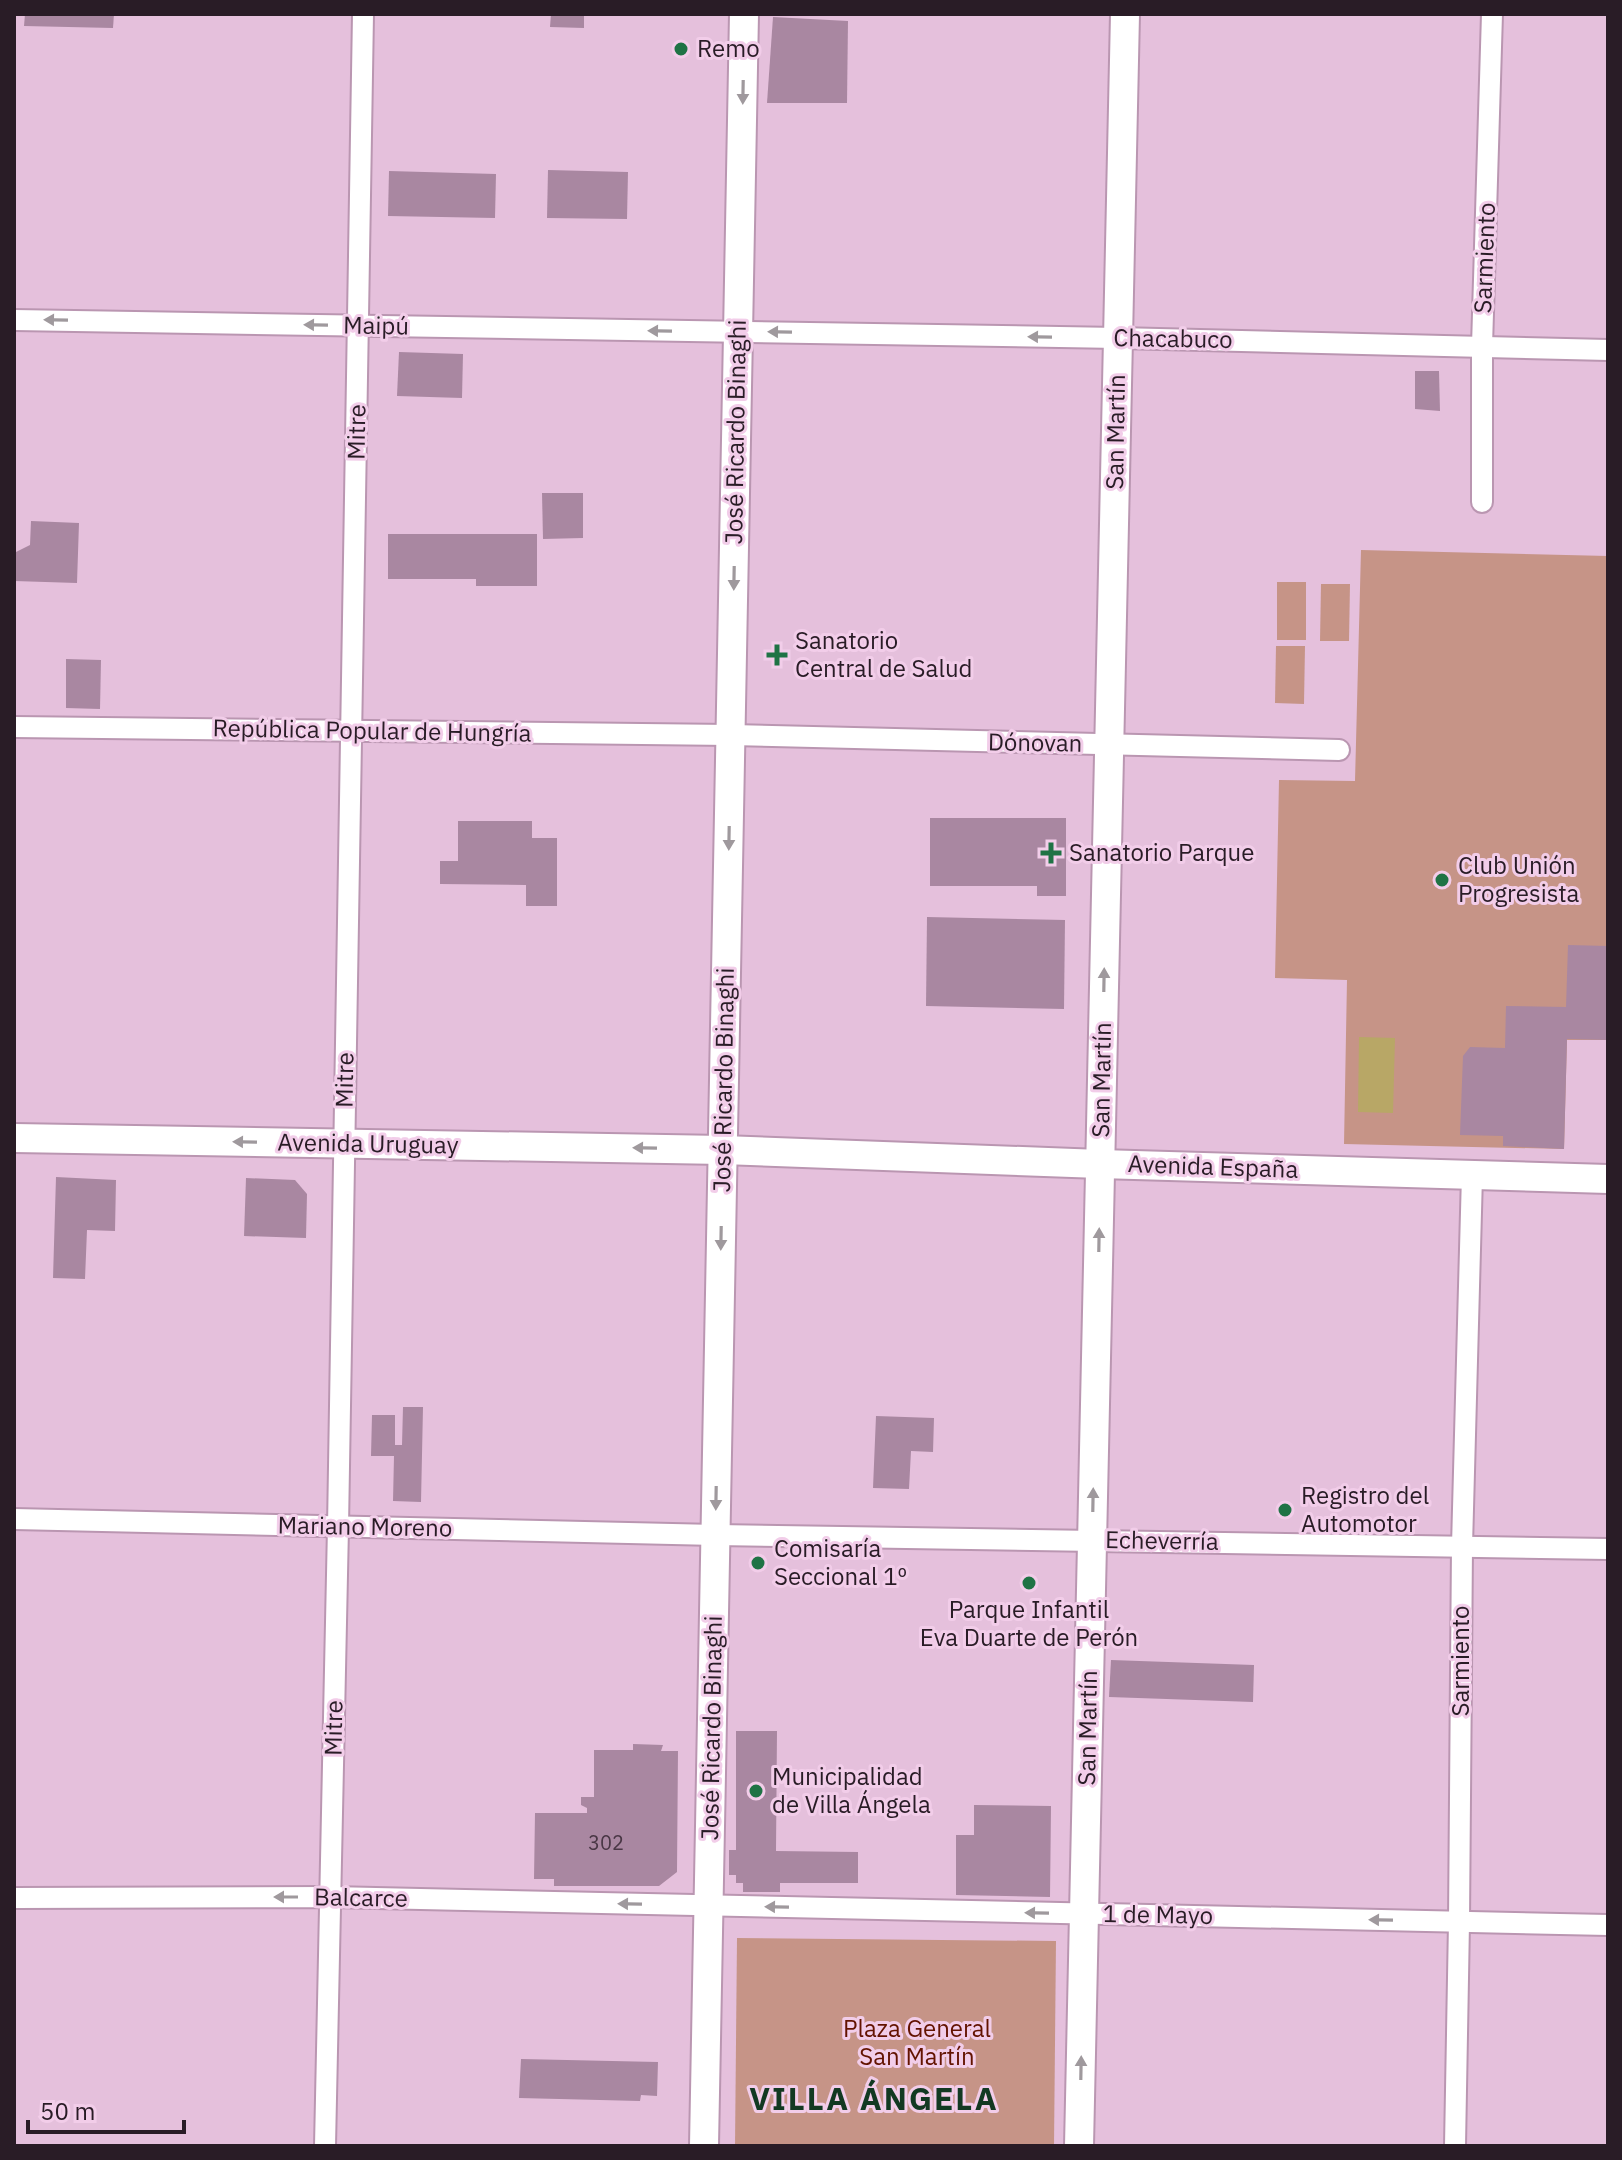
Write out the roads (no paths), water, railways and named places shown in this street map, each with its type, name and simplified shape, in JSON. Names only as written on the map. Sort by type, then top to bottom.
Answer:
[{"type":"street","name":"Mitre","points":[[325,2146],[363,14]]},
{"type":"street","name":"José Ricardo Binaghi","points":[[704,2146],[744,14]]},
{"type":"street","name":"San Martín","points":[[1079,2146],[1125,14]]},
{"type":"street","name":"Sarmiento","points":[[1482,502],[1482,346],[1492,14]]},
{"type":"street","name":"Maipú","points":[[14,320],[738,332]]},
{"type":"street","name":"Chacabuco","points":[[738,332],[1608,350]]},
{"type":"street","name":"República Popular de Hungría","points":[[14,727],[731,735]]},
{"type":"street","name":"Dónovan","points":[[731,735],[1339,750]]},
{"type":"street","name":"Avenida Uruguay","points":[[14,1138],[723,1150]]},
{"type":"street","name":"Avenida España","points":[[723,1150],[1608,1179]]},
{"type":"street","name":"Sarmiento","points":[[1455,2146],[1462,1546],[1472,1175]]},
{"type":"street","name":"Mariano Moreno","points":[[14,1519],[716,1535]]},
{"type":"street","name":"Echeverría","points":[[716,1535],[1608,1549]]},
{"type":"street","name":"Balcarce","points":[[14,1898],[331,1897],[708,1905]]},
{"type":"street","name":"1 de Mayo","points":[[708,1905],[1608,1925]]},
{"type":"place","name":"Remo","points":[[681,49]]},
{"type":"place","name":"Sanatorio Central de Salud","points":[[777,655]]},
{"type":"place","name":"Sanatorio Parque","points":[[1051,853]]},
{"type":"place","name":"Club Unión Progresista","points":[[1442,880]]},
{"type":"place","name":"Registro del Automotor","points":[[1285,1510]]},
{"type":"place","name":"Comisaría Seccional 1º","points":[[758,1563]]},
{"type":"place","name":"Parque Infantil Eva Duarte de Perón","points":[[1029,1583]]},
{"type":"place","name":"Municipalidad de Villa Ángela","points":[[756,1791]]},
{"type":"district","name":"VILLA ÁNGELA","points":[[874,2099]]},
{"type":"park label","name":"Plaza General San Martín","points":[[917,2043]]}]
